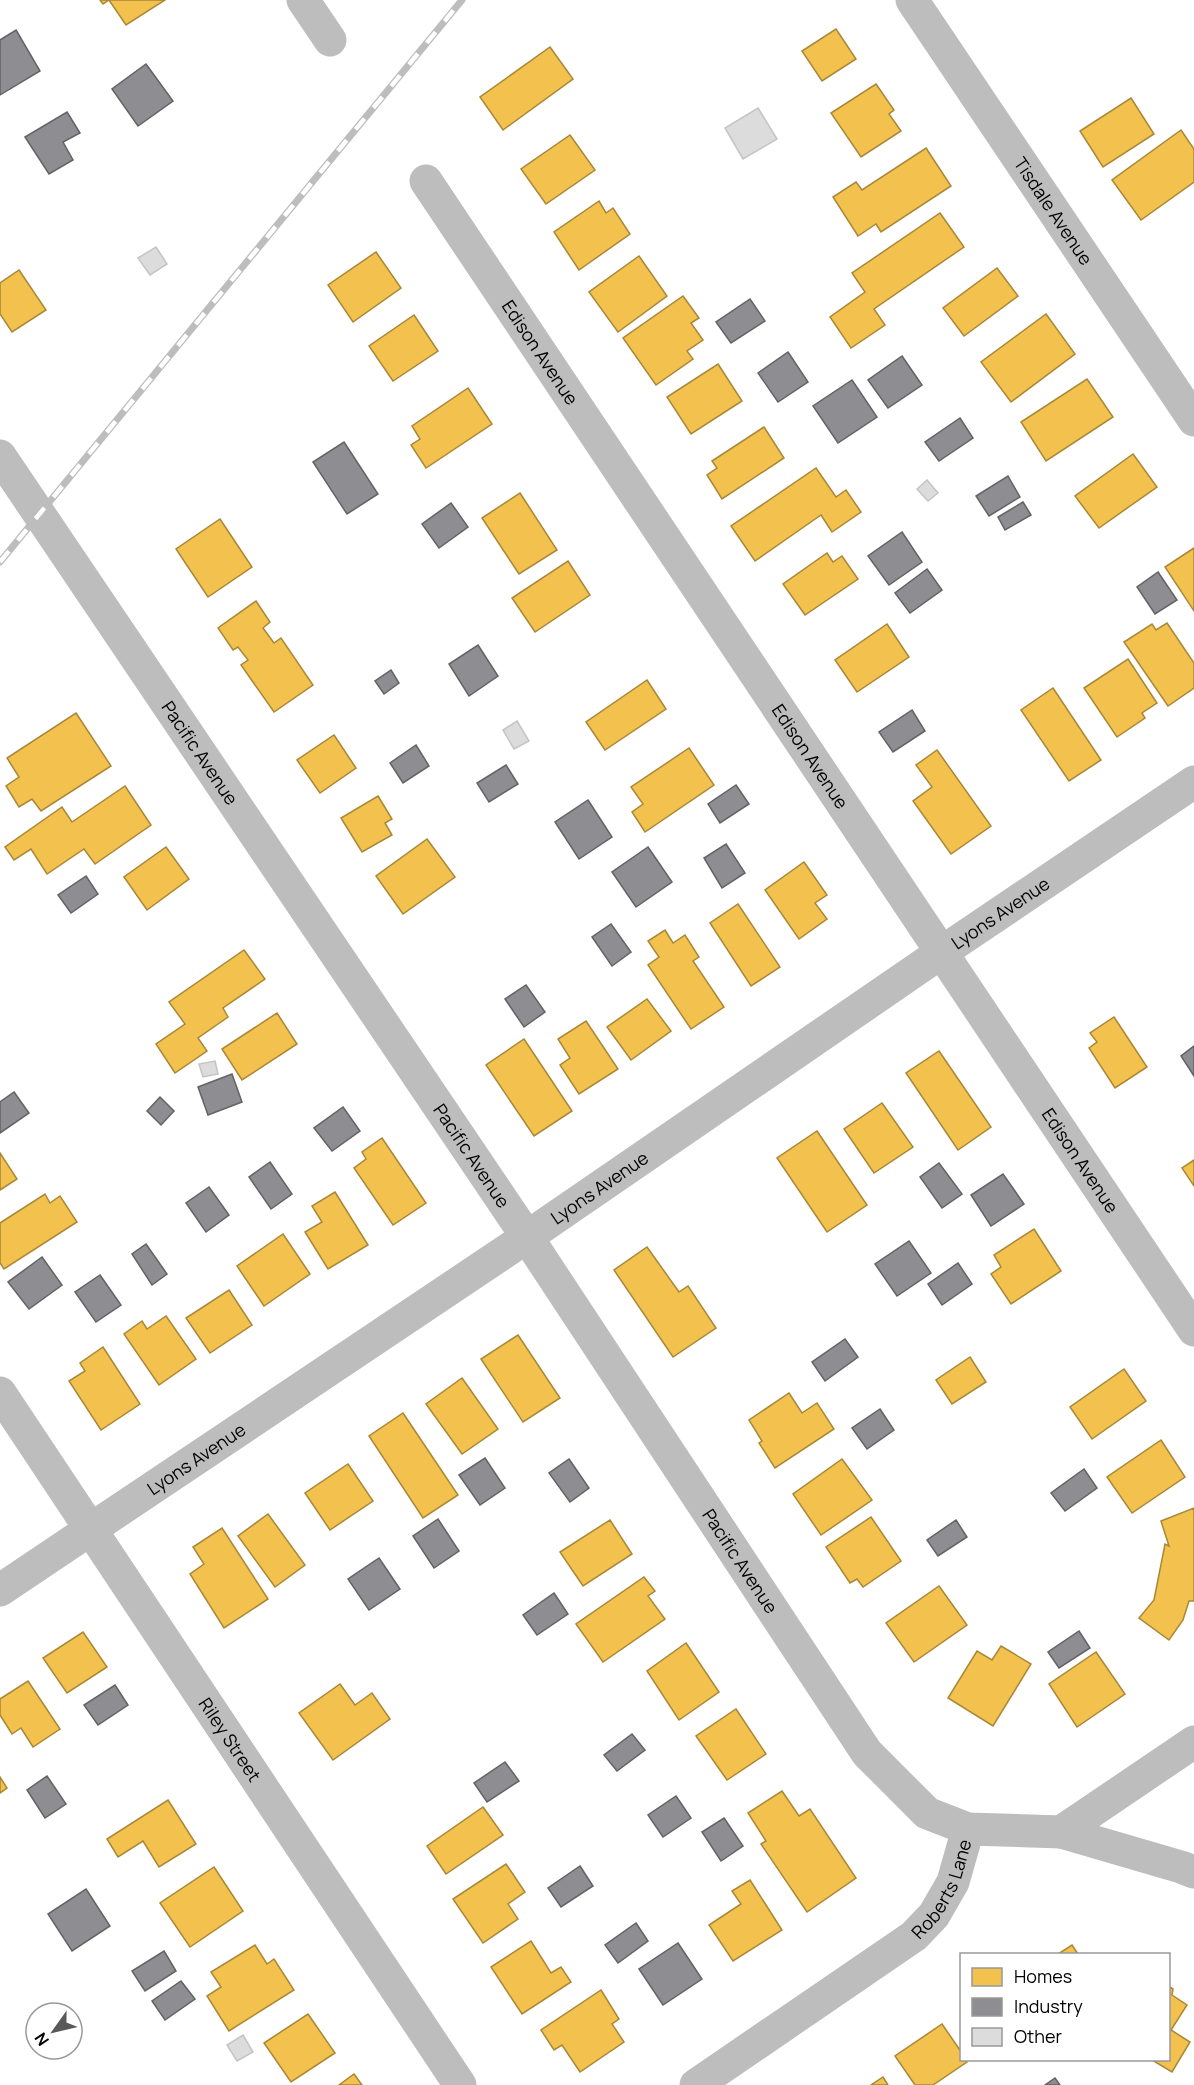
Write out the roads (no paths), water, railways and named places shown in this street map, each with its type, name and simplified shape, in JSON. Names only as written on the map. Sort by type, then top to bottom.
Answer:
[{"type":"street","points":[[303,0],[330,40]]},
{"type":"street","name":"Tisdale Avenue","points":[[912,0],[1194,420]]},
{"type":"street","name":"Edison Avenue","points":[[426,181],[1194,1330]]},
{"type":"street","name":"Pacific Avenue","points":[[0,456],[527,1237],[867,1753],[927,1813],[968,1829]]},
{"type":"street","name":"Lyons Avenue","points":[[0,1590],[527,1237],[1194,782]]},
{"type":"street","name":"Riley Street","points":[[0,1393],[460,2085]]},
{"type":"street","points":[[1061,1833],[1194,1742]]},
{"type":"street","name":"Roberts Lane","points":[[696,2085],[914,1936],[934,1915],[953,1882],[968,1829],[1061,1833],[1194,1872]]},
{"type":"railway","points":[[0,562],[462,0]]}]
